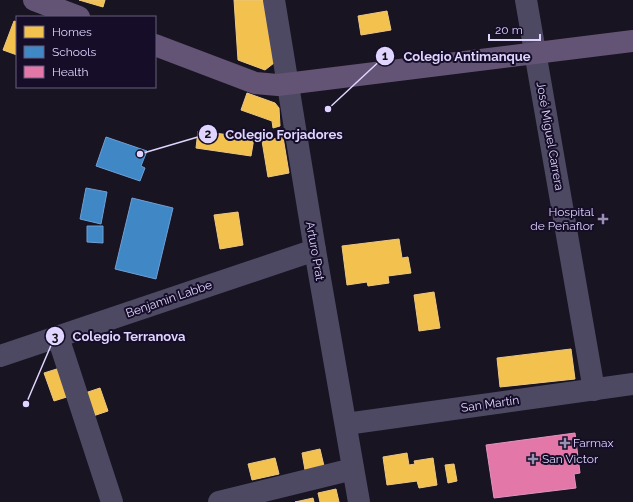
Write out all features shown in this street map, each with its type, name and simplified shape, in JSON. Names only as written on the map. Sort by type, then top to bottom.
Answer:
[{"type":"main road","points":[[34,0],[76,16]]},
{"type":"main road","points":[[156,45],[255,83],[264,85],[287,85],[633,41]]},
{"type":"street","name":"Arturo Prat","points":[[274,0],[287,85],[359,502]]},
{"type":"street","name":"José Miguel Carrera","points":[[526,0],[594,390]]},
{"type":"street","name":"Benjamin Labbe","points":[[0,356],[315,250]]},
{"type":"street","points":[[58,337],[112,502]]},
{"type":"street","name":"San Martín","points":[[346,424],[633,384]]},
{"type":"street","points":[[220,502],[353,469]]},
{"type":"building: Homes","points":[[79,0],[105,0],[103,7]]},
{"type":"building: Homes","points":[[234,0],[263,0],[274,63],[265,70],[238,60]]},
{"type":"building: Homes","points":[[387,11],[391,30],[361,35],[358,16]]},
{"type":"building: Homes","points":[[14,21],[16,22],[16,55],[3,50]]},
{"type":"building: Homes","points":[[247,93],[275,103],[279,108],[280,126],[273,128],[272,121],[241,110]]},
{"type":"building: Homes","points":[[198,131],[254,138],[251,156],[196,148]]},
{"type":"building: Homes","points":[[283,137],[289,173],[268,177],[262,141]]},
{"type":"building: Homes","points":[[238,212],[243,245],[220,249],[214,215]]},
{"type":"building: Homes","points":[[399,239],[402,258],[408,257],[411,273],[388,276],[389,283],[368,286],[367,282],[347,285],[342,246]]},
{"type":"building: Homes","points":[[434,292],[440,328],[419,331],[414,295]]},
{"type":"building: Homes","points":[[571,349],[575,379],[500,387],[497,358]]},
{"type":"building: Homes","points":[[63,367],[73,395],[54,401],[44,373]]},
{"type":"building: Homes","points":[[100,388],[108,411],[93,416],[85,393]]},
{"type":"building: Homes","points":[[320,449],[324,466],[305,470],[302,453]]},
{"type":"building: Homes","points":[[407,453],[409,465],[415,464],[414,461],[433,458],[437,485],[419,488],[417,481],[387,485],[383,457]]},
{"type":"building: Homes","points":[[275,458],[279,474],[252,480],[248,464]]},
{"type":"building: Homes","points":[[454,464],[457,481],[448,483],[445,465]]},
{"type":"building: Homes","points":[[336,489],[339,502],[320,502],[318,493]]},
{"type":"building: Homes","points":[[313,498],[314,502],[295,502]]},
{"type":"building: Schools","points":[[106,137],[147,151],[141,166],[145,168],[140,181],[96,166]]},
{"type":"building: Schools","points":[[86,188],[107,192],[101,224],[80,219]]},
{"type":"building: Schools","points":[[132,198],[173,208],[156,279],[115,269]]},
{"type":"building: Schools","points":[[87,226],[103,226],[103,243],[87,242]]},
{"type":"building: Health","name":"San Victor","points":[[575,433],[580,473],[574,474],[576,488],[494,498],[486,445]]},
{"type":"place","name":"Colegio Antimanque","points":[[328,109]]},
{"type":"place","name":"Colegio Forjadores","points":[[140,154]]},
{"type":"place","name":"Hospital de Peñaflor","points":[[603,219]]},
{"type":"place","name":"Colegio Terranova","points":[[26,404]]},
{"type":"place","name":"Farmax","points":[[565,443]]},
{"type":"place","name":"San Victor","points":[[533,459]]}]
